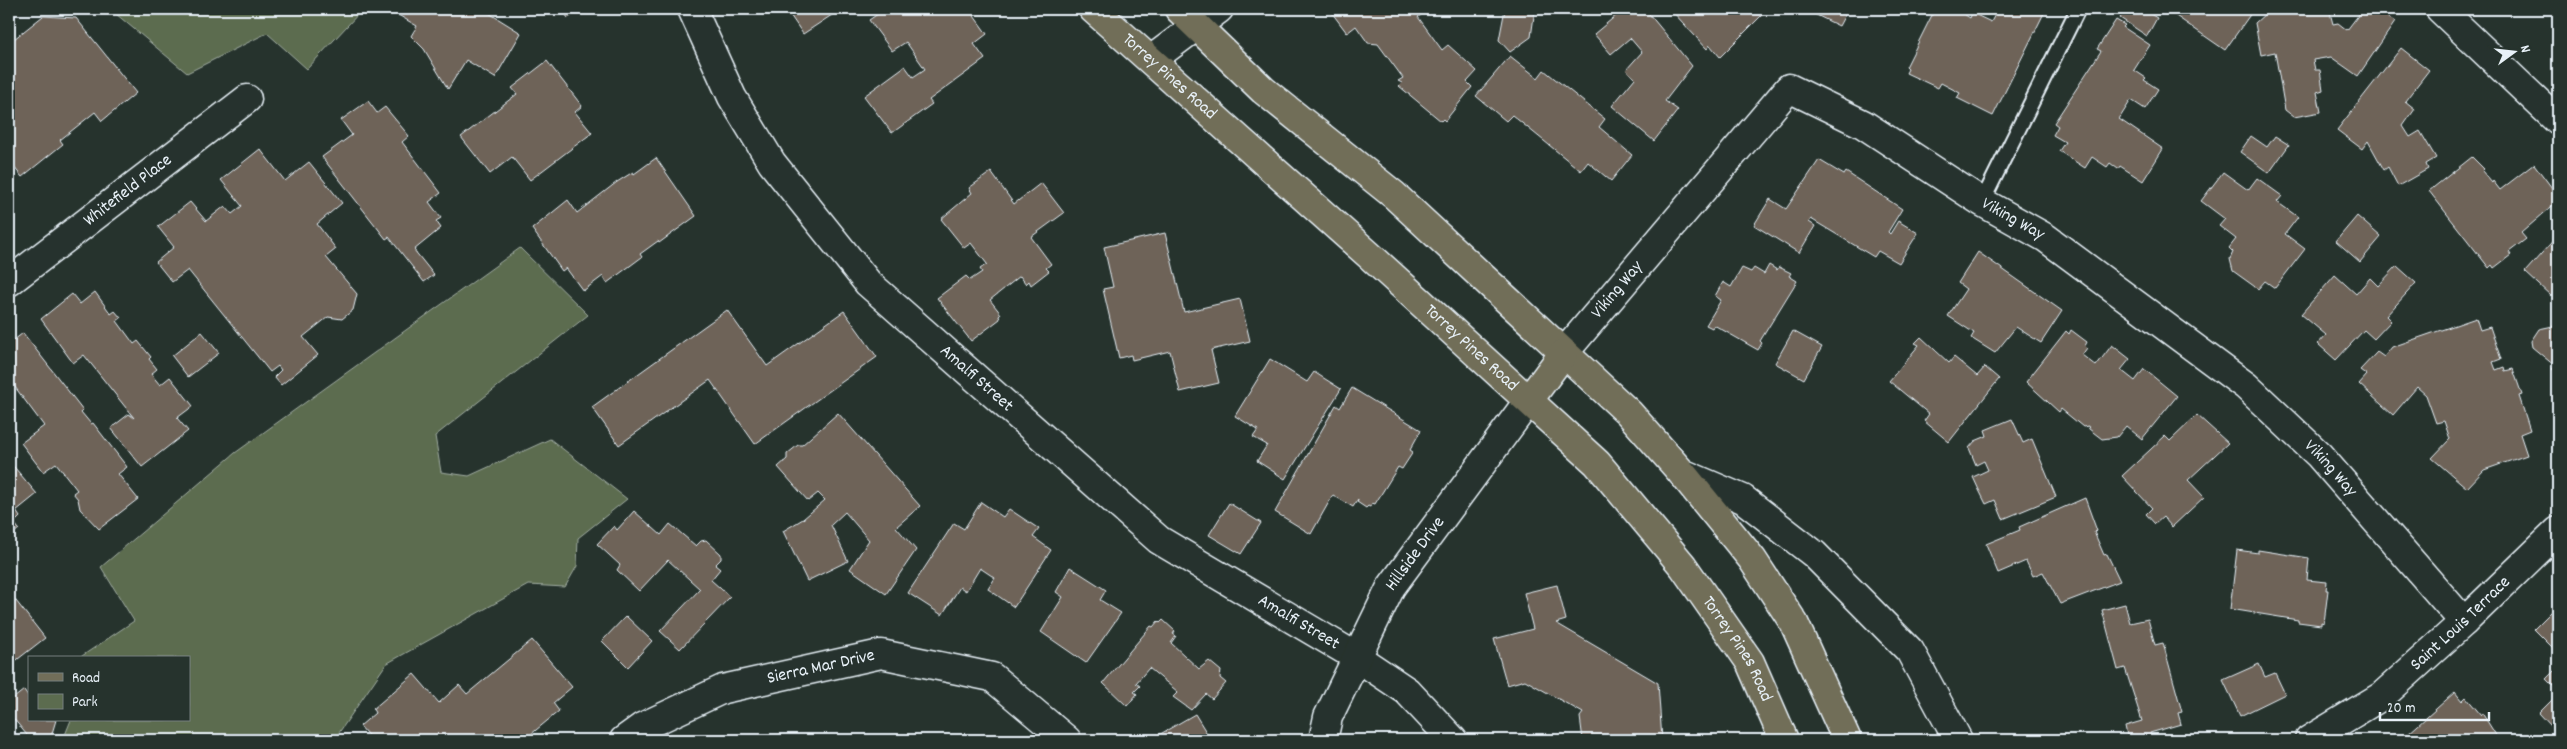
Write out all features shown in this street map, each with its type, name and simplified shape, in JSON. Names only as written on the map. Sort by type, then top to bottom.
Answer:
[{"type":"main road","name":"Torrey Pines Road","points":[[1093,9],[1597,463],[1683,566],[1750,662],[1784,740]]},
{"type":"main road","points":[[1188,17],[1263,90],[1394,195],[1629,414],[1682,473],[1752,559],[1794,623],[1846,740]]},
{"type":"main road","name":"Hillside Drive","points":[[1529,400],[1563,354]]},
{"type":"street","name":"Amalfi Street","points":[[692,9],[732,97],[772,163],[868,283],[1159,540],[1355,656]]},
{"type":"street","points":[[1150,60],[1188,17],[1219,9]]},
{"type":"street","points":[[2440,9],[2558,121]]},
{"type":"street","name":"Viking Way","points":[[1563,354],[1790,88],[1863,124],[1982,202],[2046,238],[2246,386],[2320,455],[2464,622]]},
{"type":"street","name":"Whitefield Place","points":[[9,282],[247,99]]},
{"type":"street","name":"Hillside Drive","points":[[1355,656],[1391,587],[1529,400]]},
{"type":"street","points":[[1682,473],[1743,499],[1814,554],[1910,651],[1958,740]]},
{"type":"street","name":"Saint Louis Terrace","points":[[2309,740],[2382,696],[2464,622],[2558,531]]},
{"type":"street","name":"Sierra Mar Drive","points":[[624,740],[642,727],[723,689],[881,654],[992,677],[1067,740]]},
{"type":"street","points":[[1324,740],[1328,717],[1355,656],[1407,691],[1453,740]]},
{"type":"lane","points":[[1982,202],[2078,9]]},
{"type":"green space","points":[[110,9],[359,9],[361,11],[307,69],[267,33],[187,73]]},
{"type":"green space","points":[[520,248],[588,315],[435,436],[441,472],[469,476],[550,439],[627,499],[578,538],[577,566],[565,587],[528,585],[386,664],[334,740],[279,740],[273,735],[263,740],[63,740],[70,722],[190,722],[190,656],[82,656],[134,621],[101,567],[235,453]]},
{"type":"building","points":[[388,9],[485,9],[521,33],[495,78],[466,60],[448,89],[424,49],[411,36],[417,26]]},
{"type":"building","points":[[562,9],[582,9],[568,18]]},
{"type":"building","points":[[786,9],[841,9],[803,34]]},
{"type":"building","points":[[885,9],[969,9],[987,34],[974,44],[985,59],[929,100],[932,104],[892,133],[864,96],[905,66],[913,77],[925,69],[906,42],[892,51],[869,20]]},
{"type":"building","points":[[1329,9],[1429,9],[1418,17],[1442,50],[1448,45],[1477,71],[1467,82],[1472,87],[1445,121],[1443,119],[1441,121],[1399,86],[1402,83],[1398,81],[1403,78],[1378,44],[1368,43],[1356,26],[1347,33]]},
{"type":"building","points":[[1505,9],[1535,9],[1531,37],[1510,52],[1499,40]]},
{"type":"building","points":[[1624,9],[1645,9],[1692,66],[1665,101],[1678,110],[1654,141],[1612,106],[1635,78],[1626,70],[1642,52],[1630,38],[1611,54],[1594,34]]},
{"type":"building","points":[[1673,9],[1768,9],[1720,57],[1710,45],[1707,49],[1672,11]]},
{"type":"building","points":[[1804,9],[1848,9],[1839,26]]},
{"type":"building","points":[[1935,9],[1956,9],[1970,18],[1972,13],[1991,22],[1998,9],[2046,9],[1993,116],[1957,98],[1960,93],[1941,83],[1938,88],[1906,73],[1908,69],[1906,67]]},
{"type":"building","points":[[2126,9],[2142,9],[2157,18],[2147,36],[2120,18]]},
{"type":"building","points":[[2173,9],[2254,9],[2225,50],[2170,12]]},
{"type":"building","points":[[2276,9],[2329,9],[2333,24],[2338,23],[2347,30],[2363,9],[2376,9],[2395,22],[2358,76],[2331,57],[2313,60],[2315,70],[2320,70],[2323,90],[2317,92],[2321,112],[2294,117],[2285,110],[2275,52],[2261,55],[2255,23],[2266,13]]},
{"type":"building","points":[[43,16],[76,18],[136,93],[102,121],[95,112],[60,140],[63,144],[22,177],[9,161],[9,43]]},
{"type":"building","points":[[2116,20],[2150,45],[2134,70],[2146,78],[2144,80],[2158,89],[2145,109],[2131,100],[2119,119],[2163,149],[2143,181],[2120,166],[2118,169],[2110,163],[2107,167],[2092,157],[2085,168],[2059,151],[2065,142],[2053,135],[2058,126],[2054,123],[2101,51],[2097,49]]},
{"type":"building","points":[[2401,48],[2429,70],[2405,101],[2415,109],[2403,126],[2410,137],[2420,131],[2436,158],[2426,164],[2428,169],[2398,186],[2388,167],[2384,170],[2368,141],[2362,149],[2337,130]]},
{"type":"building","points":[[1510,56],[1538,78],[1544,70],[1605,119],[1599,127],[1632,155],[1611,181],[1588,162],[1581,171],[1512,115],[1506,121],[1476,96]]},
{"type":"building","points":[[547,61],[582,106],[575,112],[592,133],[530,180],[512,157],[490,174],[461,137],[517,94],[512,88]]},
{"type":"building","points":[[368,101],[377,113],[385,107],[409,136],[402,142],[441,193],[429,202],[441,218],[436,221],[441,228],[414,250],[434,275],[424,282],[389,237],[386,239],[322,157],[352,135],[341,120]]},
{"type":"building","points":[[2251,136],[2267,147],[2275,136],[2289,145],[2269,173],[2240,152]]},
{"type":"building","points":[[260,149],[285,181],[309,162],[342,203],[317,224],[336,249],[326,257],[357,294],[353,310],[342,319],[328,317],[303,337],[318,355],[281,385],[274,377],[281,370],[278,366],[270,372],[188,270],[172,282],[156,262],[174,247],[158,227],[190,202],[206,221],[225,206],[232,214],[242,206],[221,180]]},
{"type":"building","points":[[2472,157],[2484,169],[2482,171],[2492,183],[2493,181],[2500,190],[2534,164],[2558,196],[2558,201],[2521,233],[2526,239],[2509,252],[2511,255],[2494,268],[2492,265],[2489,268],[2429,191]]},
{"type":"building","points":[[656,158],[696,216],[659,243],[658,241],[640,254],[642,257],[607,283],[603,276],[583,291],[566,268],[562,271],[532,229],[568,200],[577,213],[617,182],[633,172],[634,174]]},
{"type":"building","points":[[1819,160],[1844,175],[1846,172],[1902,209],[1888,232],[1890,234],[1898,221],[1918,233],[1899,263],[1878,251],[1874,257],[1811,219],[1809,222],[1815,226],[1799,253],[1754,225],[1770,199],[1786,209]]},
{"type":"building","points":[[991,172],[1014,204],[1041,183],[1064,213],[1031,237],[1051,264],[1046,268],[1049,271],[1031,285],[1029,281],[1026,284],[1020,276],[990,300],[1001,314],[999,316],[1000,319],[971,341],[937,298],[966,276],[970,280],[982,272],[980,269],[987,264],[971,243],[964,248],[941,219],[972,193],[969,188]]},
{"type":"building","points":[[2223,172],[2248,190],[2257,178],[2282,196],[2277,202],[2298,217],[2285,234],[2305,249],[2275,288],[2265,281],[2258,289],[2233,271],[2230,259],[2233,252],[2229,248],[2236,239],[2219,226],[2225,219],[2201,201]]},
{"type":"building","points":[[2357,216],[2381,237],[2360,262],[2336,241]]},
{"type":"building","points":[[1165,233],[1184,312],[1240,299],[1250,341],[1211,350],[1219,383],[1180,392],[1170,351],[1132,360],[1131,355],[1119,358],[1103,289],[1113,287],[1104,247]]},
{"type":"building","points":[[2558,235],[2558,295],[2555,292],[2551,296],[2525,272]]},
{"type":"building","points":[[1978,252],[2062,311],[2041,343],[2016,327],[1995,353],[1971,338],[1974,333],[1948,316],[1966,289],[1958,283]]},
{"type":"building","points":[[1769,265],[1777,270],[1779,267],[1791,273],[1789,276],[1797,281],[1760,341],[1762,343],[1758,350],[1714,325],[1712,328],[1706,325],[1721,300],[1715,296],[1723,282],[1731,287],[1742,268],[1751,272],[1754,268],[1764,274]]},
{"type":"building","points":[[2397,266],[2416,283],[2386,316],[2391,321],[2374,339],[2364,330],[2336,360],[2318,344],[2326,335],[2301,314],[2335,275],[2356,294],[2370,278],[2378,286]]},
{"type":"building","points":[[95,292],[111,314],[115,311],[121,318],[117,321],[134,344],[138,341],[151,357],[149,359],[157,369],[151,374],[160,385],[170,377],[193,406],[177,418],[188,431],[142,467],[111,428],[129,414],[134,418],[84,355],[73,363],[41,319],[72,294],[80,304]]},
{"type":"building","points":[[727,310],[767,366],[844,311],[877,357],[755,444],[710,380],[619,445],[592,407]]},
{"type":"building","points":[[2476,318],[2480,330],[2490,327],[2501,359],[2493,362],[2496,370],[2504,367],[2505,371],[2513,369],[2522,395],[2519,396],[2530,430],[2520,434],[2527,455],[2484,470],[2467,488],[2432,458],[2450,439],[2444,421],[2436,423],[2426,395],[2417,387],[2393,415],[2359,384],[2367,375],[2360,370],[2377,352],[2384,357],[2392,347]]},
{"type":"building","points":[[2553,326],[2558,331],[2558,374],[2552,369],[2555,366],[2532,347],[2531,341],[2539,329]]},
{"type":"building","points":[[2071,330],[2087,342],[2085,346],[2087,348],[2082,355],[2096,366],[2112,345],[2130,359],[2121,370],[2135,381],[2144,369],[2177,396],[2142,439],[2126,426],[2117,437],[2102,439],[2089,429],[2088,426],[2083,427],[2061,409],[2059,412],[2026,382],[2066,331],[2069,334]]},
{"type":"building","points":[[1793,331],[1822,347],[1804,379],[1775,363]]},
{"type":"building","points":[[202,332],[219,353],[188,377],[172,356]]},
{"type":"building","points":[[23,333],[83,410],[81,412],[91,424],[93,423],[127,467],[118,474],[138,499],[99,529],[80,509],[78,499],[73,493],[77,490],[56,463],[43,472],[21,443],[44,426],[9,379],[9,344]]},
{"type":"building","points":[[1921,337],[1949,363],[1954,357],[1977,376],[1985,367],[1999,379],[1949,442],[1924,421],[1929,414],[1889,381],[1919,345],[1915,343]]},
{"type":"building","points":[[1270,359],[1307,382],[1314,372],[1341,389],[1285,479],[1257,461],[1267,445],[1253,437],[1258,430],[1235,416]]},
{"type":"building","points":[[1352,388],[1421,430],[1410,450],[1413,452],[1402,469],[1398,467],[1375,504],[1372,503],[1370,507],[1366,508],[1357,502],[1358,499],[1353,507],[1333,495],[1311,534],[1275,512],[1336,405],[1340,408]]},
{"type":"building","points":[[838,413],[920,506],[896,527],[916,550],[886,594],[850,569],[869,540],[845,512],[831,525],[848,561],[807,581],[783,531],[803,519],[825,500],[818,493],[808,501],[778,467],[787,459],[787,454],[798,445],[802,445]]},
{"type":"building","points":[[2197,415],[2228,443],[2188,480],[2204,497],[2172,527],[2163,517],[2155,524],[2146,514],[2152,508],[2122,476],[2165,436],[2170,441]]},
{"type":"building","points":[[2012,419],[2023,443],[2032,439],[2056,497],[2003,519],[1995,500],[1986,504],[1979,490],[1973,477],[1988,470],[1984,461],[1976,465],[1969,448],[1975,441],[1987,436],[1985,430]]},
{"type":"building","points":[[9,461],[37,494],[16,511],[20,517],[14,523],[19,529],[9,537]]},
{"type":"building","points":[[2085,498],[2097,531],[2094,532],[2104,555],[2107,554],[2120,581],[2060,604],[2043,572],[2033,576],[2026,561],[1998,573],[1986,544],[2020,530],[2019,527]]},
{"type":"building","points":[[981,502],[1003,517],[1009,509],[1039,529],[1033,537],[1051,550],[1014,607],[988,589],[995,578],[980,568],[966,591],[960,587],[942,615],[908,593],[954,523],[964,529]]},
{"type":"building","points":[[1229,503],[1261,523],[1241,554],[1209,535]]},
{"type":"building","points":[[634,511],[661,535],[670,524],[696,546],[701,541],[706,540],[721,554],[721,559],[715,565],[720,569],[711,580],[730,597],[680,649],[660,631],[700,589],[668,560],[639,591],[617,570],[620,565],[597,544],[614,526],[617,530]]},
{"type":"building","points":[[2237,550],[2258,553],[2258,550],[2309,558],[2307,580],[2327,582],[2326,590],[2328,590],[2324,623],[2321,622],[2321,625],[2298,622],[2298,620],[2230,609]]},
{"type":"building","points":[[1070,567],[1106,590],[1100,600],[1121,613],[1086,663],[1041,632],[1063,597],[1056,592]]},
{"type":"building","points":[[1557,585],[1566,620],[1556,623],[1658,683],[1662,740],[1583,740],[1580,717],[1583,713],[1525,680],[1507,685],[1494,639],[1533,629],[1524,593]]},
{"type":"building","points":[[9,592],[45,638],[9,666]]},
{"type":"building","points":[[2125,604],[2130,623],[2148,619],[2155,645],[2163,643],[2182,712],[2178,713],[2181,724],[2150,733],[2152,740],[2128,740],[2125,726],[2142,721],[2125,668],[2118,670],[2102,610]]},
{"type":"building","points":[[2557,606],[2558,608],[2558,653],[2534,629]]},
{"type":"building","points":[[626,616],[652,641],[628,667],[602,641]]},
{"type":"building","points":[[1163,620],[1175,631],[1173,634],[1176,636],[1171,643],[1199,669],[1209,661],[1221,671],[1220,678],[1226,683],[1212,699],[1206,694],[1191,710],[1173,697],[1178,692],[1149,668],[1136,683],[1140,686],[1134,692],[1137,694],[1127,706],[1103,683],[1151,626],[1153,627],[1158,621],[1160,623]]},
{"type":"building","points":[[532,640],[572,687],[553,703],[559,711],[524,740],[372,740],[360,726],[375,713],[373,709],[414,674],[439,703],[459,685],[467,694]]},
{"type":"building","points":[[2259,664],[2265,677],[2275,673],[2285,694],[2240,716],[2223,680]]},
{"type":"building","points":[[2558,667],[2558,691],[2546,679]]},
{"type":"building","points":[[24,690],[28,696],[28,722],[55,722],[50,740],[31,740],[9,713],[9,702]]},
{"type":"building","points":[[2455,692],[2462,701],[2466,697],[2481,715],[2482,713],[2499,740],[2414,740],[2408,734]]},
{"type":"building","points":[[2553,699],[2556,702],[2558,700],[2558,721],[2552,727],[2539,713]]},
{"type":"building","points":[[1195,714],[1211,740],[1150,740]]},
{"type":"building","points":[[662,728],[672,740],[644,740]]}]
